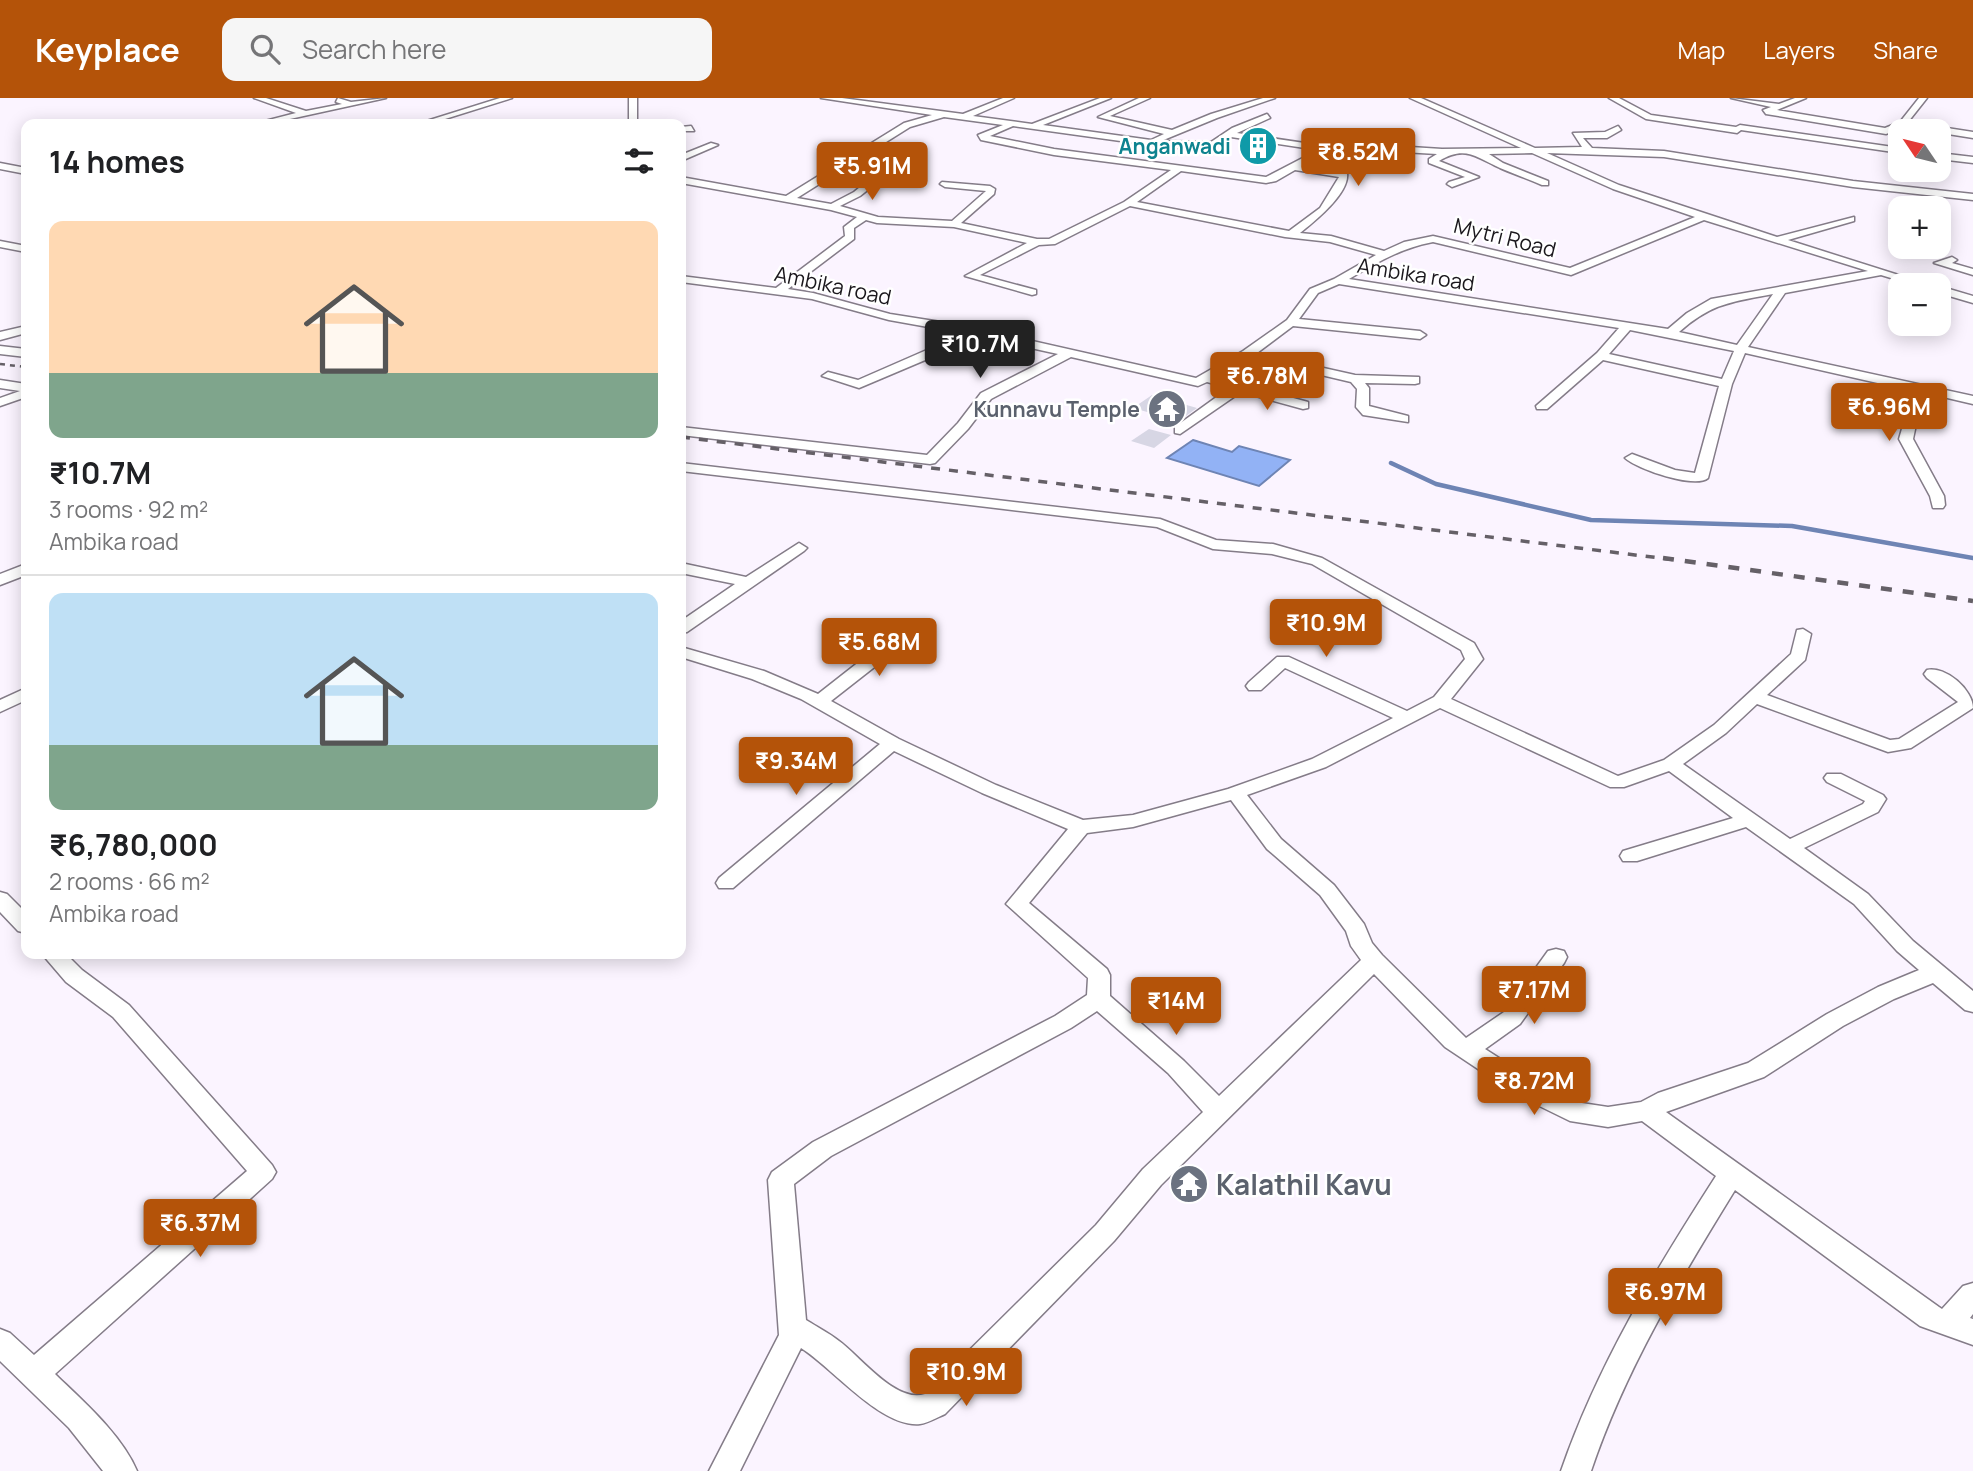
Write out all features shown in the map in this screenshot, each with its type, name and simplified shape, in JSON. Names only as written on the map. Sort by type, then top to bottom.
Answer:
[{"type":"street","points":[[258,98],[304,113]]},
{"type":"street","points":[[335,98],[351,104]]},
{"type":"street","points":[[278,119],[382,98]]},
{"type":"street","points":[[440,119],[508,98]]},
{"type":"street","points":[[633,98],[633,119]]},
{"type":"street","points":[[825,98],[1149,143],[1201,146],[1213,145],[1235,130],[1267,116]]},
{"type":"street","points":[[871,103],[885,98]]},
{"type":"street","points":[[962,117],[1010,98]]},
{"type":"street","points":[[1029,127],[1107,98]]},
{"type":"street","points":[[1146,98],[1102,117],[1174,133]]},
{"type":"street","points":[[1149,143],[1214,116],[1271,98]]},
{"type":"street","points":[[1414,98],[1616,187],[1703,217],[1888,274]]},
{"type":"street","points":[[1613,98],[1649,117],[1888,148]]},
{"type":"street","points":[[1735,98],[1777,106]]},
{"type":"street","points":[[1727,139],[1767,111],[1802,98]]},
{"type":"street","points":[[1907,119],[1923,98]]},
{"type":"street","points":[[1767,111],[1888,130]]},
{"type":"street","points":[[788,199],[907,125],[945,114]]},
{"type":"street","points":[[1010,125],[981,137],[1054,152],[1266,180],[1324,148]]},
{"type":"street","points":[[1588,150],[1576,135],[1607,135],[1618,128]]},
{"type":"street","points":[[686,130],[691,130]]},
{"type":"street","points":[[1951,132],[1973,135]]},
{"type":"street","points":[[1232,134],[1324,148],[1351,144],[1449,152],[1588,150],[1655,153],[1853,184],[1973,197]]},
{"type":"street","points":[[1306,145],[1325,135]]},
{"type":"street","points":[[686,156],[713,145]]},
{"type":"street","points":[[1449,152],[1432,161],[1474,177],[1452,184]]},
{"type":"street","points":[[1480,152],[1500,165],[1545,183]]},
{"type":"street","points":[[1713,161],[1722,153]]},
{"type":"street","points":[[1951,157],[1973,160]]},
{"type":"street","points":[[832,207],[857,194],[876,179],[873,167],[881,161]]},
{"type":"street","points":[[0,166],[21,169]]},
{"type":"street","points":[[1292,234],[1324,209],[1325,203],[1344,182],[1344,176],[1295,166]]},
{"type":"street","points":[[686,181],[832,207],[864,217],[954,224],[1037,243],[1051,242],[1128,203],[1177,170]]},
{"type":"street","points":[[945,184],[990,189],[992,192],[954,224]]},
{"type":"street","points":[[1128,203],[1331,239],[1385,254]]},
{"type":"street","points":[[779,291],[850,237],[849,227],[864,217]]},
{"type":"street","name":"Mytri Road","points":[[1338,281],[1385,254],[1408,244],[1433,239],[1571,272],[1703,217]]},
{"type":"street","points":[[1776,240],[1851,219]]},
{"type":"street","points":[[1032,292],[971,276],[1037,243]]},
{"type":"street","points":[[0,244],[21,249]]},
{"type":"street","points":[[1952,260],[1939,263],[1973,272]]},
{"type":"street","points":[[1669,334],[1690,315],[1715,301],[1882,272]]},
{"type":"street","points":[[1632,458],[1671,474],[1701,478],[1726,384],[1741,348],[1781,290],[1882,272]]},
{"type":"street","name":"Ambika road","points":[[686,281],[813,296],[889,317],[966,330],[1198,382],[1247,354],[1291,322],[1314,291],[1338,281],[1628,326],[1741,348],[1973,400]]},
{"type":"street","points":[[1951,293],[1973,300]]},
{"type":"street","points":[[1291,322],[1420,335]]},
{"type":"street","points":[[1542,406],[1601,356],[1628,326]]},
{"type":"street","points":[[828,376],[859,384],[923,358],[966,330]]},
{"type":"street","points":[[0,336],[21,331]]},
{"type":"street","points":[[0,350],[21,352]]},
{"type":"street","points":[[686,432],[930,460],[963,426],[986,396],[1070,353]]},
{"type":"street","points":[[1247,354],[1355,379],[1415,380]]},
{"type":"street","points":[[1601,356],[1726,384]]},
{"type":"street","points":[[1205,378],[1303,405]]},
{"type":"street","points":[[1355,379],[1363,388],[1362,407],[1368,412],[1404,419]]},
{"type":"street","points":[[0,384],[21,390]]},
{"type":"street","points":[[1180,430],[1240,387]]},
{"type":"street","points":[[1922,390],[1916,394],[1906,439],[1937,496],[1938,505]]},
{"type":"street","points":[[0,402],[21,393]]},
{"type":"street","points":[[686,468],[1160,523],[1213,544],[1273,550],[1317,561],[1468,648],[1474,659],[1440,701],[1319,763],[1235,793],[1133,821],[1081,827],[989,789],[892,743],[818,702],[758,675],[686,653]]},
{"type":"street","points":[[686,625],[799,548]]},
{"type":"street","points":[[686,569],[748,582]]},
{"type":"street","points":[[0,580],[21,571]]},
{"type":"street","points":[[818,702],[917,625]]},
{"type":"street","points":[[1440,701],[1617,783],[1671,764],[1720,729],[1799,656],[1803,634]]},
{"type":"street","points":[[1255,686],[1283,661],[1408,718]]},
{"type":"street","points":[[1755,697],[1874,743],[1888,746],[1904,744],[1968,703],[1960,692],[1933,674]]},
{"type":"street","points":[[0,707],[21,696]]},
{"type":"street","points":[[726,883],[892,743]]},
{"type":"street","points":[[1671,764],[1861,899],[1905,946],[1973,1004]]},
{"type":"street","points":[[1788,848],[1871,808],[1876,799],[1834,778]]},
{"type":"street","points":[[1235,793],[1275,844],[1327,890],[1356,929],[1362,946],[1374,961],[1453,1041],[1526,1088],[1570,1111],[1608,1117],[1646,1111],[1667,1100],[1756,1070],[1835,1020],[1886,993],[1937,972]]},
{"type":"street","points":[[1630,856],[1747,820]]},
{"type":"street","points":[[1081,827],[1017,904],[1100,975],[1098,999]]},
{"type":"street","points":[[0,899],[21,921]]},
{"type":"street","points":[[1468,1049],[1512,1018],[1556,957]]},
{"type":"street","points":[[34,1374],[263,1172],[121,1012],[74,976],[58,959]]},
{"type":"street","points":[[792,1327],[829,1350],[874,1391],[897,1405],[919,1410],[935,1404],[1057,1282],[1152,1177],[1374,961]]},
{"type":"street","points":[[1098,999],[1176,1067],[1219,1112]]},
{"type":"street","points":[[724,1471],[793,1336],[781,1180],[822,1149],[1063,1022],[1098,999]]},
{"type":"street","points":[[1646,1111],[1730,1175],[1913,1306],[1960,1328],[1973,1295]]},
{"type":"street","points":[[1576,1471],[1588,1430],[1641,1320],[1730,1175]]},
{"type":"street","points":[[0,1342],[79,1418],[122,1471]]},
{"type":"water","points":[[1193,440],[1232,452],[1239,446],[1290,460],[1259,486],[1167,458]]},
{"type":"building","points":[[1342,152],[1381,159],[1359,170],[1323,163]]},
{"type":"building","name":"Kunnavu Temple","points":[[1152,395],[1197,408],[1179,421],[1133,408]]},
{"type":"building","points":[[1149,429],[1171,435],[1154,448],[1131,441]]},
{"type":"waterway","points":[[1391,463],[1436,484],[1591,520],[1792,526],[1973,558]]},
{"type":"railway","points":[[0,364],[21,366]]},
{"type":"railway","points":[[686,438],[1676,560]]},
{"type":"railway","points":[[1663,558],[1973,601]]},
{"type":"place","name":"Anganwadi","points":[[1258,146]]},
{"type":"place","name":"Kunnavu Temple","points":[[1167,409]]},
{"type":"place","name":"Kalathil Kavu","points":[[1189,1184]]}]
